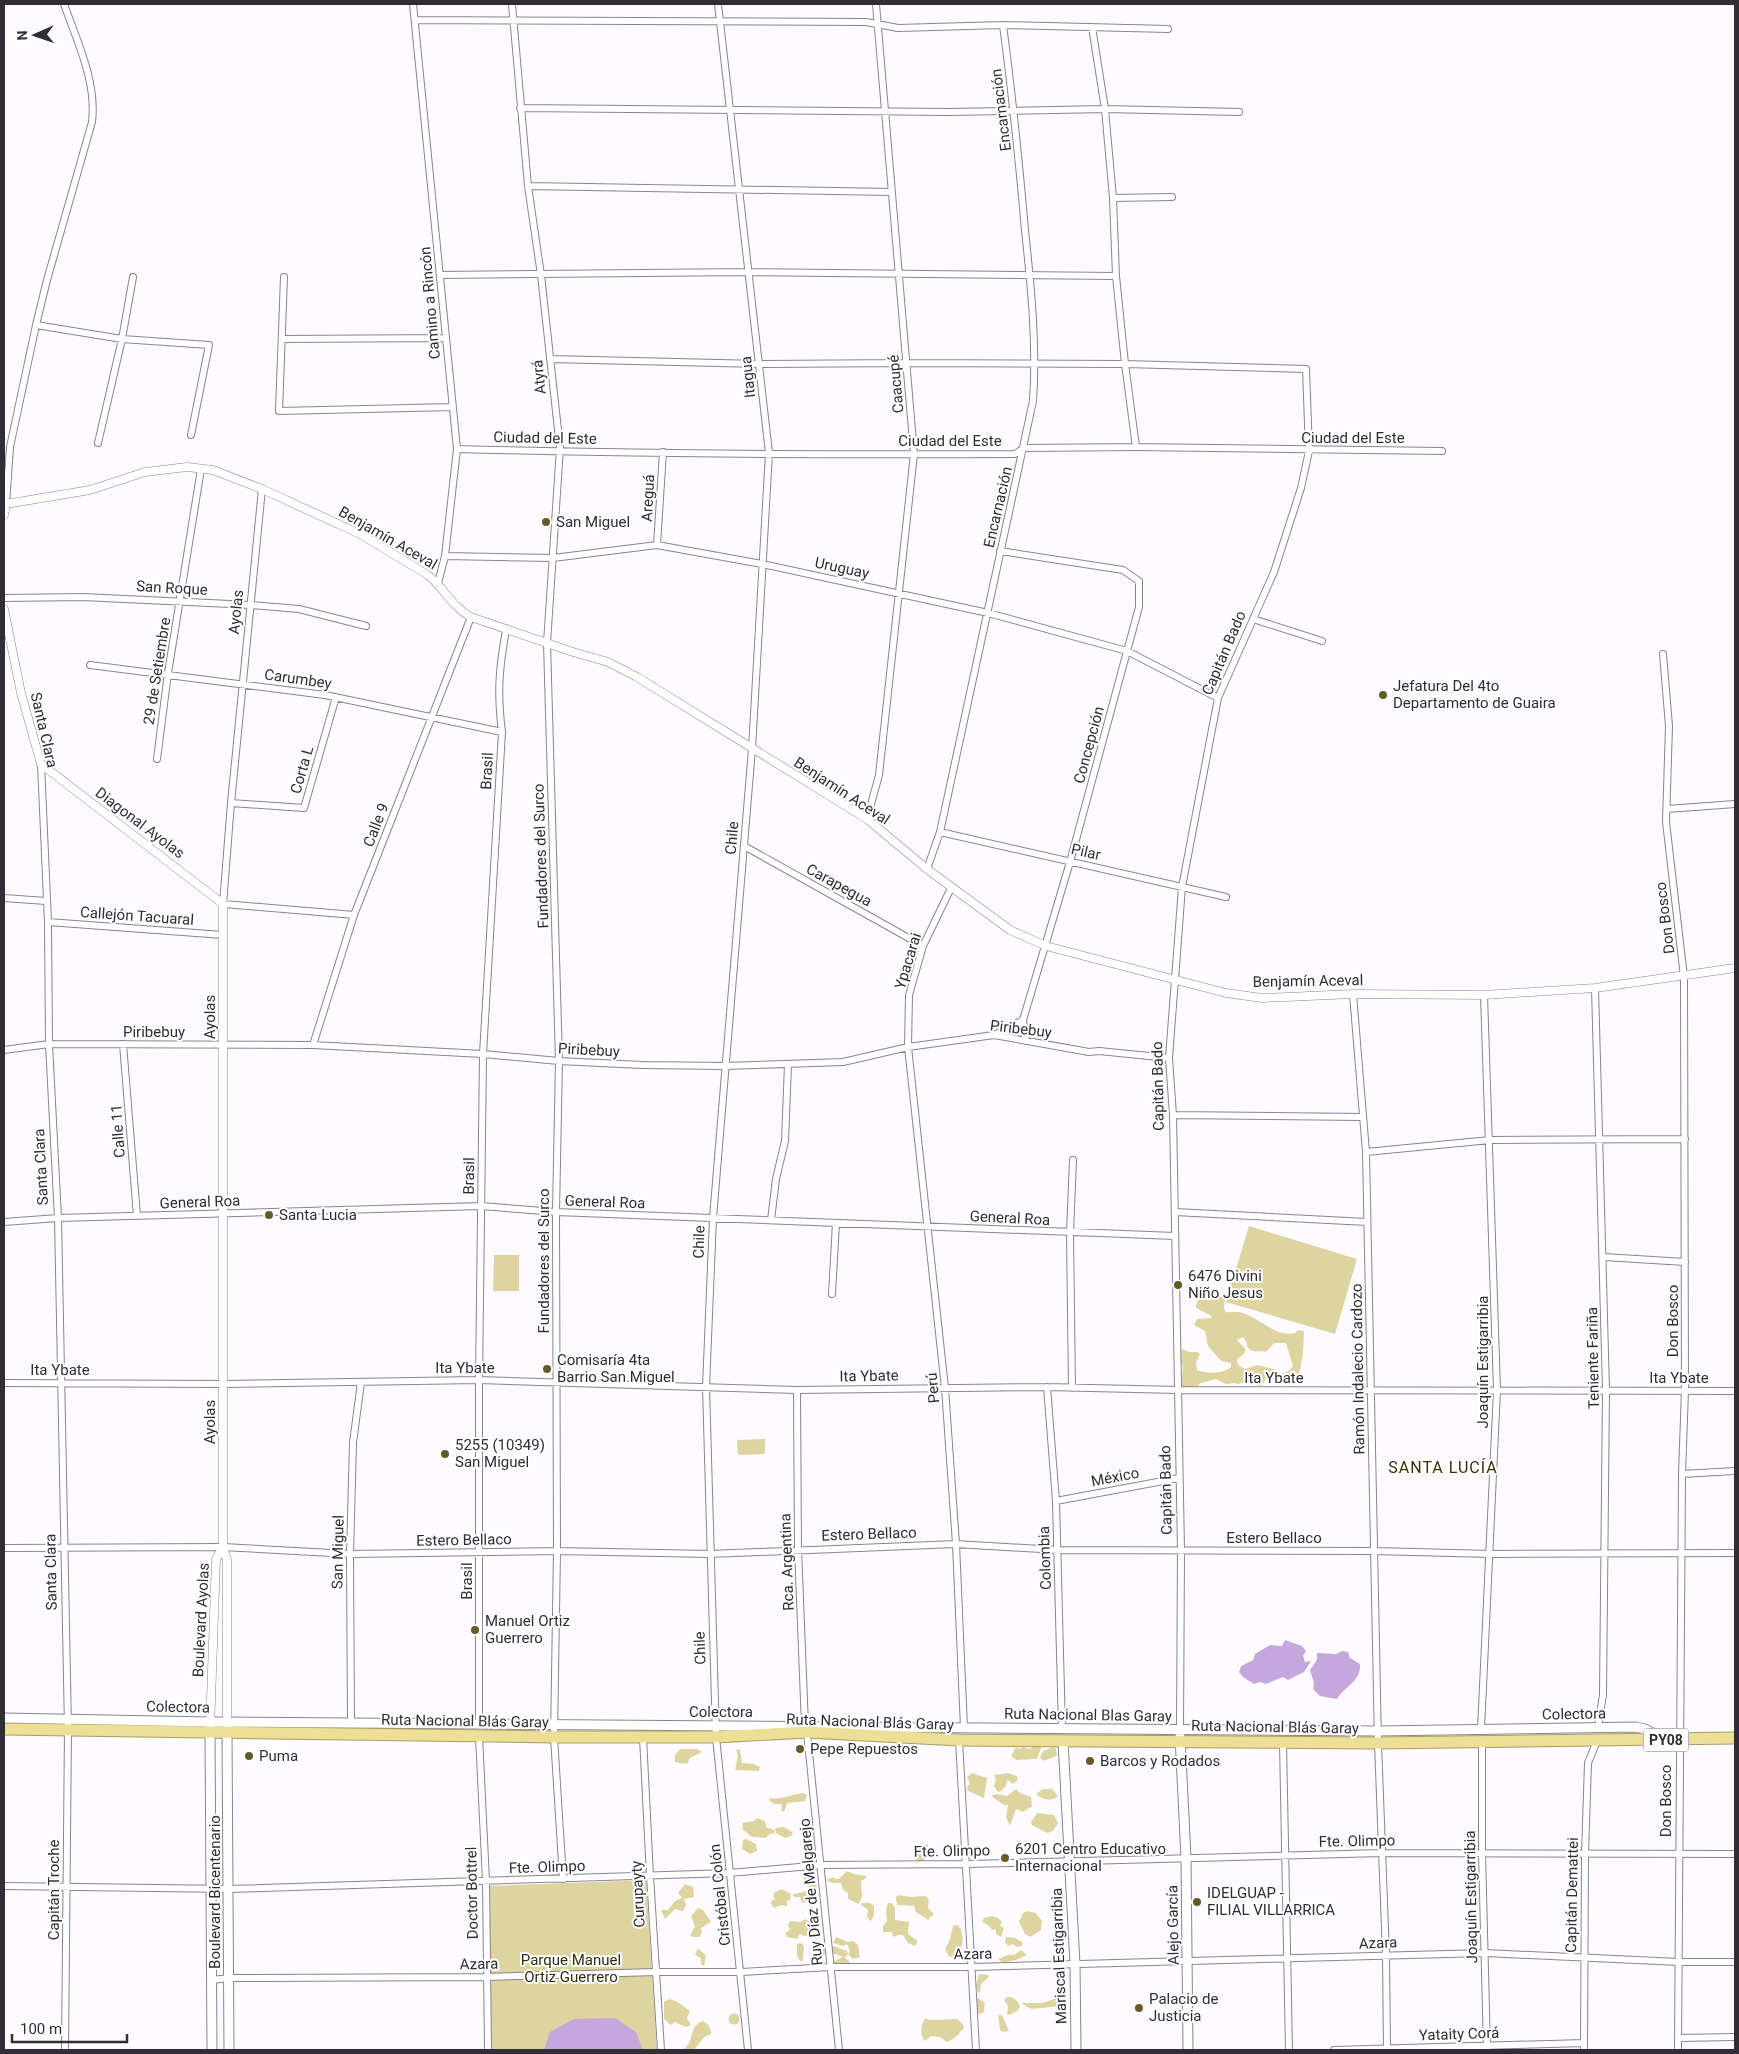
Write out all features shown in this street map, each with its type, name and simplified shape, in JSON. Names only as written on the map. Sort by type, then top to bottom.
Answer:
[{"type":"highway","name":"Ruta Nacional Blás Garay","points":[[4,1729],[68,1724],[210,1728],[479,1730],[554,1737],[643,1737],[806,1729],[960,1740],[1062,1741],[1180,1735],[1283,1742],[1378,1744],[1735,1738]]},
{"type":"main road","points":[[4,1718],[68,1724]]},
{"type":"main road","points":[[351,1724],[479,1730]]},
{"type":"main road","name":"Colectora","points":[[227,1728],[351,1724]]},
{"type":"main road","name":"Colectora","points":[[479,1730],[554,1725],[716,1732]]},
{"type":"main road","name":"Colectora","points":[[1481,1729],[1598,1727],[1645,1729],[1664,1740]]},
{"type":"main road","name":"Boulevard Bicentenario","points":[[210,1728],[212,2050]]},
{"type":"main road","name":"Boulevard Bicentenario","points":[[227,1728],[229,2050]]},
{"type":"main road","name":"Ruta Nacional Blas Garay","points":[[964,1728],[1062,1729],[1180,1735],[1481,1729]]},
{"type":"main road","points":[[806,1729],[964,1728]]},
{"type":"main road","name":"Alejo García","points":[[1180,1735],[1186,1858],[1188,2050]]},
{"type":"main road","name":"Mariscal Estigarribia","points":[[1062,1741],[1074,1964],[1076,2050]]},
{"type":"street","points":[[4,514],[10,447],[36,326],[92,122],[94,104],[90,79],[64,4]]},
{"type":"street","name":"Camino a Rincón","points":[[413,4],[456,449],[445,556],[438,583]]},
{"type":"street","points":[[512,4],[520,108],[949,112],[1014,109],[1105,109],[1239,112]]},
{"type":"street","name":"Itagua","points":[[718,4],[769,453],[752,749]]},
{"type":"street","name":"Caacupé","points":[[867,819],[879,775],[914,454],[876,4]]},
{"type":"street","points":[[415,20],[866,22],[898,28],[1003,25],[1168,29]]},
{"type":"street","name":"Encarnación","points":[[927,869],[940,832],[1033,401],[1034,364],[1030,276],[1014,109],[1003,25]]},
{"type":"street","points":[[1092,27],[1105,109],[1113,198],[1116,276],[1136,447]]},
{"type":"street","name":"Atyrá","points":[[520,108],[560,452],[547,643]]},
{"type":"street","points":[[528,186],[892,192]]},
{"type":"street","points":[[1113,198],[1172,196]]},
{"type":"street","points":[[440,275],[749,272],[1116,276]]},
{"type":"street","points":[[98,443],[122,338],[133,277]]},
{"type":"street","points":[[284,277],[279,411],[452,407]]},
{"type":"street","points":[[36,326],[122,338],[209,344],[191,435]]},
{"type":"street","points":[[282,339],[446,338]]},
{"type":"street","points":[[550,359],[760,364],[1125,364]]},
{"type":"street","name":"Capitán Bado","points":[[1125,364],[1306,369],[1308,451],[1300,488],[1274,572],[1218,698],[1182,887],[1169,1058],[1173,1115],[1176,1236],[1181,1550],[1180,1735]]},
{"type":"street","name":"Ciudad del Este","points":[[456,449],[560,452],[914,454],[1015,454],[1024,448],[1136,447],[1308,451],[1442,451]]},
{"type":"street","name":"Areguá","points":[[657,545],[663,452]]},
{"type":"street","name":"Benjamín Aceval","points":[[6,504],[90,490],[145,472],[187,467],[213,470],[262,489],[360,534],[438,583],[448,599],[462,612],[471,617],[608,662],[623,670],[867,819],[951,888],[1010,930],[1046,946],[1226,993],[1262,998],[1352,994],[1484,995],[1595,988],[1684,977],[1735,968]]},
{"type":"street","name":"29 de Setiembre","points":[[156,759],[201,469]]},
{"type":"street","name":"Ayolas","points":[[223,1547],[223,904],[242,684],[262,489]]},
{"type":"street","name":"Uruguay","points":[[445,556],[553,558],[657,545],[762,564],[988,613],[1128,651],[1218,698]]},
{"type":"street","name":"Concepción","points":[[1000,551],[1122,570],[1138,581],[1139,608],[1128,651],[1070,862],[1023,1020]]},
{"type":"street","name":"San Roque","points":[[4,598],[43,596],[251,605],[299,609],[366,626]]},
{"type":"street","name":"Santa Clara","points":[[4,609],[21,692],[41,764],[48,922],[49,1044],[58,1218],[68,1724]]},
{"type":"street","name":"Calle 9","points":[[313,1045],[354,915],[471,617]]},
{"type":"street","points":[[1253,619],[1322,641]]},
{"type":"street","name":"Brasil","points":[[479,1730],[479,1380],[483,1054],[502,732],[498,702],[498,672],[506,630]]},
{"type":"street","name":"Fundadores del Surco","points":[[547,643],[559,1061],[556,1212],[557,1551],[554,1737],[563,1878]]},
{"type":"street","name":"Don Bosco","points":[[1663,654],[1669,726],[1666,822],[1684,977],[1685,1390],[1682,1474],[1679,1740],[1678,2050]]},
{"type":"street","name":"Carumbey","points":[[90,665],[168,673],[336,697],[502,732]]},
{"type":"street","name":"Corta L","points":[[231,803],[304,808],[336,697]]},
{"type":"street","name":"Chile","points":[[716,1732],[706,1387],[713,1218],[752,749]]},
{"type":"street","name":"Diagonal Ayolas","points":[[41,764],[223,904]]},
{"type":"street","points":[[1667,809],[1735,804]]},
{"type":"street","name":"Pilar","points":[[940,832],[1226,897]]},
{"type":"street","name":"Carapegua","points":[[744,846],[923,946]]},
{"type":"street","name":"Ypacarai","points":[[908,1047],[909,994],[923,946],[951,888]]},
{"type":"street","points":[[4,898],[46,902]]},
{"type":"street","points":[[223,904],[354,915]]},
{"type":"street","name":"Callejón Tacuaral","points":[[48,922],[223,935]]},
{"type":"street","name":"Teniente Fariña","points":[[1595,988],[1604,1258],[1606,1390],[1603,1696],[1598,1727]]},
{"type":"street","name":"Ramón Indalecio Cardozo","points":[[1352,994],[1366,1152],[1378,1744],[1386,1955],[1387,2050]]},
{"type":"street","name":"Joaquín Estigarribia","points":[[1481,1729],[1491,1554],[1497,1390],[1484,995]]},
{"type":"street","points":[[994,1034],[1023,1020],[1026,1041]]},
{"type":"street","name":"Piribebuy","points":[[4,1050],[49,1044],[313,1045],[483,1054],[559,1061],[725,1066],[843,1062],[908,1047],[994,1034],[1089,1052],[1099,1051],[1169,1058]]},
{"type":"street","name":"Calle 11","points":[[123,1044],[137,1216]]},
{"type":"street","name":"Perú","points":[[908,1047],[946,1388],[956,1544],[964,1728]]},
{"type":"street","points":[[771,1220],[776,1179],[784,1141],[788,1064]]},
{"type":"street","points":[[1173,1115],[1363,1117]]},
{"type":"street","points":[[1366,1152],[1490,1140],[1685,1139]]},
{"type":"street","points":[[1072,1388],[1070,1233],[1073,1160]]},
{"type":"street","name":"General Roa","points":[[4,1222],[58,1218],[481,1206],[556,1212],[1176,1236]]},
{"type":"street","points":[[1175,1212],[1367,1222]]},
{"type":"street","points":[[832,1294],[836,1223]]},
{"type":"street","points":[[1604,1258],[1685,1262]]},
{"type":"street","name":"Ita Ybate","points":[[4,1383],[224,1384],[479,1380],[797,1390],[1047,1387],[1178,1390],[1735,1391]]},
{"type":"street","name":"San Miguel","points":[[351,1724],[350,1554],[353,1443],[361,1382]]},
{"type":"street","name":"Colombia","points":[[1047,1387],[1056,1502],[1062,1729]]},
{"type":"street","name":"Rca. Argentina","points":[[797,1390],[798,1549],[806,1729]]},
{"type":"street","points":[[1682,1474],[1735,1471]]},
{"type":"street","name":"México","points":[[1056,1502],[1179,1478]]},
{"type":"street","name":"Estero Bellaco","points":[[4,1548],[223,1547],[350,1554],[557,1551],[710,1554],[956,1544],[1058,1550],[1374,1551],[1491,1554],[1735,1553]]},
{"type":"street","name":"Boulevard Ayolas","points":[[223,1547],[227,1560],[227,1728]]},
{"type":"street","name":"Boulevard Ayolas","points":[[210,1728],[216,1559],[223,1547]]},
{"type":"street","name":"Capitán Troche","points":[[65,2050],[68,1724]]},
{"type":"street","name":"Ruy Díaz de Melgarejo","points":[[806,1729],[822,1865],[839,2050]]},
{"type":"street","name":"Doctor Bottrel","points":[[479,1730],[486,1881],[488,2050]]},
{"type":"street","name":"Cristóbal Colón","points":[[716,1732],[748,2050]]},
{"type":"street","name":"Curupayty","points":[[643,1737],[661,2050]]},
{"type":"street","points":[[960,1740],[968,1864],[976,2050]]},
{"type":"street","name":"Capitán Demattei","points":[[1584,2047],[1585,1854],[1588,1763],[1596,1741]]},
{"type":"street","points":[[1283,1742],[1288,2050]]},
{"type":"street","name":"Joaquín Estigarribia","points":[[1482,1742],[1482,1852],[1487,2048]]},
{"type":"street","name":"Fte. Olimpo","points":[[4,1886],[229,1888],[729,1873],[822,1865],[968,1864],[1382,1853],[1735,1854]]},
{"type":"street","name":"Azara","points":[[212,1980],[229,1978],[486,1977],[656,1972],[741,1972],[831,1967],[972,1967],[1485,1953],[1679,1962],[1735,1962]]},
{"type":"street","points":[[1678,2038],[1735,2037]]},
{"type":"street","name":"Yataity Corá","points":[[1334,2050],[1584,2047]]},
{"type":"green space","points":[[1249,1226],[1357,1259],[1335,1334],[1226,1302]]},
{"type":"green space","points":[[494,1255],[519,1255],[519,1291],[493,1291]]},
{"type":"green space","points":[[1217,1295],[1225,1298],[1224,1309],[1226,1312],[1243,1313],[1282,1333],[1295,1333],[1298,1330],[1304,1331],[1303,1354],[1298,1380],[1285,1384],[1278,1379],[1280,1375],[1290,1370],[1293,1366],[1286,1343],[1274,1343],[1266,1352],[1255,1351],[1249,1349],[1243,1337],[1237,1340],[1246,1350],[1237,1359],[1238,1365],[1245,1369],[1257,1365],[1274,1369],[1276,1372],[1266,1378],[1263,1384],[1260,1386],[1244,1382],[1226,1384],[1216,1379],[1201,1383],[1192,1390],[1184,1390],[1181,1386],[1183,1366],[1179,1358],[1182,1349],[1200,1354],[1196,1363],[1197,1370],[1215,1373],[1231,1367],[1231,1363],[1221,1361],[1208,1346],[1205,1331],[1194,1325],[1197,1319],[1212,1318],[1196,1308],[1198,1301],[1203,1297]]},
{"type":"green space","points":[[765,1439],[765,1454],[738,1455],[737,1440]]},
{"type":"green space","points":[[1038,1744],[1041,1748],[1037,1759],[1016,1760],[1011,1756],[1016,1747],[1029,1749]]},
{"type":"green space","points":[[1053,1747],[1056,1749],[1057,1756],[1043,1761],[1040,1757],[1043,1751]]},
{"type":"green space","points":[[680,1749],[697,1749],[702,1752],[690,1758],[687,1764],[675,1762],[675,1755]]},
{"type":"green space","points":[[740,1749],[742,1763],[754,1764],[760,1767],[759,1771],[735,1770],[738,1756],[736,1750]]},
{"type":"green space","points":[[972,1773],[987,1778],[984,1798],[968,1791],[967,1787],[970,1783],[967,1777]]},
{"type":"green space","points":[[1008,1773],[1017,1776],[1018,1780],[1013,1784],[1007,1780],[1006,1786],[998,1792],[994,1786],[996,1780],[994,1775]]},
{"type":"green space","points":[[1016,1789],[1020,1793],[1031,1797],[1032,1806],[1023,1812],[1016,1809],[1010,1826],[1006,1817],[1008,1805],[1004,1805],[991,1796],[996,1794],[1007,1796]]},
{"type":"green space","points":[[1043,1789],[1052,1789],[1058,1796],[1050,1800],[1041,1798],[1036,1794]]},
{"type":"green space","points":[[803,1793],[807,1795],[805,1801],[787,1803],[784,1812],[781,1810],[782,1804],[774,1804],[769,1800],[771,1798]]},
{"type":"green space","points":[[1037,1813],[1054,1815],[1058,1823],[1053,1831],[1047,1833],[1032,1825],[1031,1822]]},
{"type":"green space","points":[[757,1818],[765,1821],[766,1827],[774,1830],[775,1833],[768,1835],[766,1838],[752,1837],[743,1830],[742,1823],[754,1821]]},
{"type":"green space","points":[[784,1827],[792,1832],[793,1835],[785,1838],[776,1833],[775,1828]]},
{"type":"green space","points":[[746,1839],[756,1844],[757,1851],[750,1854],[742,1849],[743,1840]]},
{"type":"green space","points":[[925,1844],[928,1845],[928,1850],[923,1856],[925,1862],[919,1863],[916,1861],[916,1855]]},
{"type":"green space","points":[[847,1871],[867,1876],[861,1881],[862,1896],[859,1904],[848,1899],[848,1893],[843,1890],[841,1883],[832,1883],[826,1880],[834,1877],[839,1879]]},
{"type":"green space","points":[[808,1876],[816,1879],[816,1888],[813,1889],[805,1885],[803,1878]]},
{"type":"green space","name":"Parque Manuel Ortiz Guerrero","points":[[646,1880],[657,2050],[490,2050],[488,1886]]},
{"type":"green space","points":[[685,1884],[693,1887],[694,1897],[684,1899],[686,1905],[683,1911],[675,1909],[665,1919],[661,1910],[668,1910],[675,1901],[682,1898],[678,1893]]},
{"type":"green space","points":[[782,1889],[791,1894],[790,1900],[787,1901],[787,1906],[781,1905],[774,1908],[770,1902],[775,1899],[773,1896],[775,1892]]},
{"type":"green space","points":[[810,1891],[814,1894],[813,1905],[808,1902],[802,1903],[800,1897],[792,1895]]},
{"type":"green space","points":[[899,1895],[910,1897],[926,1896],[929,1900],[928,1908],[934,1914],[928,1920],[916,1912],[914,1906],[897,1905],[896,1897]]},
{"type":"green space","points":[[862,1903],[870,1903],[874,1906],[874,1915],[871,1921],[867,1917],[868,1910],[861,1905]]},
{"type":"green space","points":[[888,1903],[895,1907],[895,1920],[909,1922],[908,1934],[918,1941],[915,1946],[908,1943],[903,1935],[894,1937],[891,1932],[883,1932],[883,1926],[887,1921],[886,1910]]},
{"type":"green space","points":[[698,1908],[703,1910],[711,1922],[701,1928],[700,1937],[693,1937],[690,1935],[695,1927],[691,1916]]},
{"type":"green space","points":[[1028,1911],[1036,1913],[1042,1921],[1041,1930],[1030,1937],[1025,1934],[1019,1922],[1023,1913]]},
{"type":"green space","points":[[992,1916],[1002,1922],[1000,1926],[1004,1928],[1001,1937],[996,1934],[996,1929],[992,1930],[982,1922],[984,1918]]},
{"type":"green space","points":[[805,1919],[814,1925],[813,1928],[819,1933],[817,1939],[810,1935],[804,1936],[800,1934],[797,1939],[787,1937],[785,1933],[790,1930],[788,1925],[790,1921],[801,1922]]},
{"type":"green space","points":[[958,1925],[962,1933],[962,1945],[955,1956],[950,1957],[946,1952],[946,1948],[953,1926]]},
{"type":"green space","points":[[836,1937],[848,1942],[853,1941],[858,1945],[860,1957],[853,1959],[848,1954],[850,1951],[847,1944],[843,1946],[833,1943]]},
{"type":"green space","points":[[1006,1937],[1015,1938],[1022,1942],[1022,1946],[1017,1947],[1013,1944],[1008,1946],[1005,1942]]},
{"type":"green space","points":[[802,1943],[804,1947],[803,1960],[801,1962],[797,1956],[797,1944]]},
{"type":"green space","points":[[820,1943],[826,1948],[824,1955],[820,1958],[817,1952],[818,1944]]},
{"type":"green space","points":[[834,1946],[847,1951],[848,1954],[845,1958],[850,1962],[850,1966],[834,1965],[832,1962],[843,1957],[832,1953],[831,1948]]},
{"type":"green space","points":[[698,1948],[706,1956],[704,1966],[701,1964],[701,1958],[695,1955]]},
{"type":"green space","points":[[1021,1950],[1027,1955],[1002,1963],[998,1959],[1014,1955]]},
{"type":"green space","points":[[979,1974],[988,1975],[989,1977],[981,1984],[980,1992],[978,1993],[976,1985]]},
{"type":"green space","points":[[1007,1997],[1015,1999],[1020,2007],[1010,2015],[1007,2014],[1008,2006],[1004,2000]]},
{"type":"green space","points":[[978,1998],[985,2003],[984,2012],[980,2014],[976,2012],[975,2001]]},
{"type":"green space","points":[[1057,1998],[1062,2002],[1060,2006],[1031,2009],[1021,2003],[1042,2003]]},
{"type":"green space","points":[[669,1999],[676,2001],[690,2011],[687,2018],[691,2025],[686,2027],[675,2022],[671,2025],[664,2019],[664,2002]]},
{"type":"green space","points":[[734,2013],[740,2019],[734,2025],[728,2019]]},
{"type":"green space","points":[[998,2015],[1002,2015],[1009,2031],[1003,2032],[1000,2030]]},
{"type":"green space","points":[[925,2018],[929,2020],[957,2019],[963,2024],[964,2028],[956,2037],[947,2042],[940,2037],[931,2036],[925,2041],[921,2030]]},
{"type":"green space","points":[[702,2021],[709,2026],[711,2034],[704,2037],[694,2050],[682,2050],[689,2043],[695,2027]]},
{"type":"shaded area","points":[[1285,1640],[1302,1646],[1306,1651],[1303,1656],[1305,1662],[1311,1661],[1304,1672],[1288,1680],[1283,1677],[1266,1684],[1260,1682],[1254,1684],[1239,1672],[1241,1666],[1253,1660],[1255,1654],[1270,1645],[1282,1646]]},
{"type":"shaded area","points":[[1342,1651],[1348,1652],[1350,1658],[1360,1664],[1358,1675],[1337,1699],[1320,1696],[1313,1689],[1314,1683],[1310,1670],[1317,1660],[1317,1653],[1336,1654]]},
{"type":"shaded area","points":[[615,2018],[636,2032],[643,2050],[544,2050],[550,2032],[574,2019]]},
{"type":"place","name":"San Miguel","points":[[546,522]]},
{"type":"place","name":"Jefatura Del 4to Departamento de Guaira","points":[[1383,695]]},
{"type":"place","name":"Santa Lucia","points":[[269,1215]]},
{"type":"place","name":"6476 Divini Niño Jesus","points":[[1178,1285]]},
{"type":"place","name":"Comisaría 4ta Barrio San Miguel","points":[[547,1369]]},
{"type":"place","name":"5255 (10349) San Miguel","points":[[445,1454]]},
{"type":"place","name":"Manuel Ortiz Guerrero","points":[[475,1630]]},
{"type":"place","name":"Pepe Repuestos","points":[[800,1749]]},
{"type":"place","name":"Puma","points":[[249,1756]]},
{"type":"place","name":"Barcos y Rodados","points":[[1090,1761]]},
{"type":"place","name":"6201 Centro Educativo Internacional","points":[[1005,1858]]},
{"type":"place","name":"IDELGUAP - FILIAL VILLARRICA","points":[[1197,1902]]},
{"type":"place","name":"Palacio de Justicia","points":[[1139,2008]]},
{"type":"district","name":"SANTA LUCÍA","points":[[1443,1467]]}]
